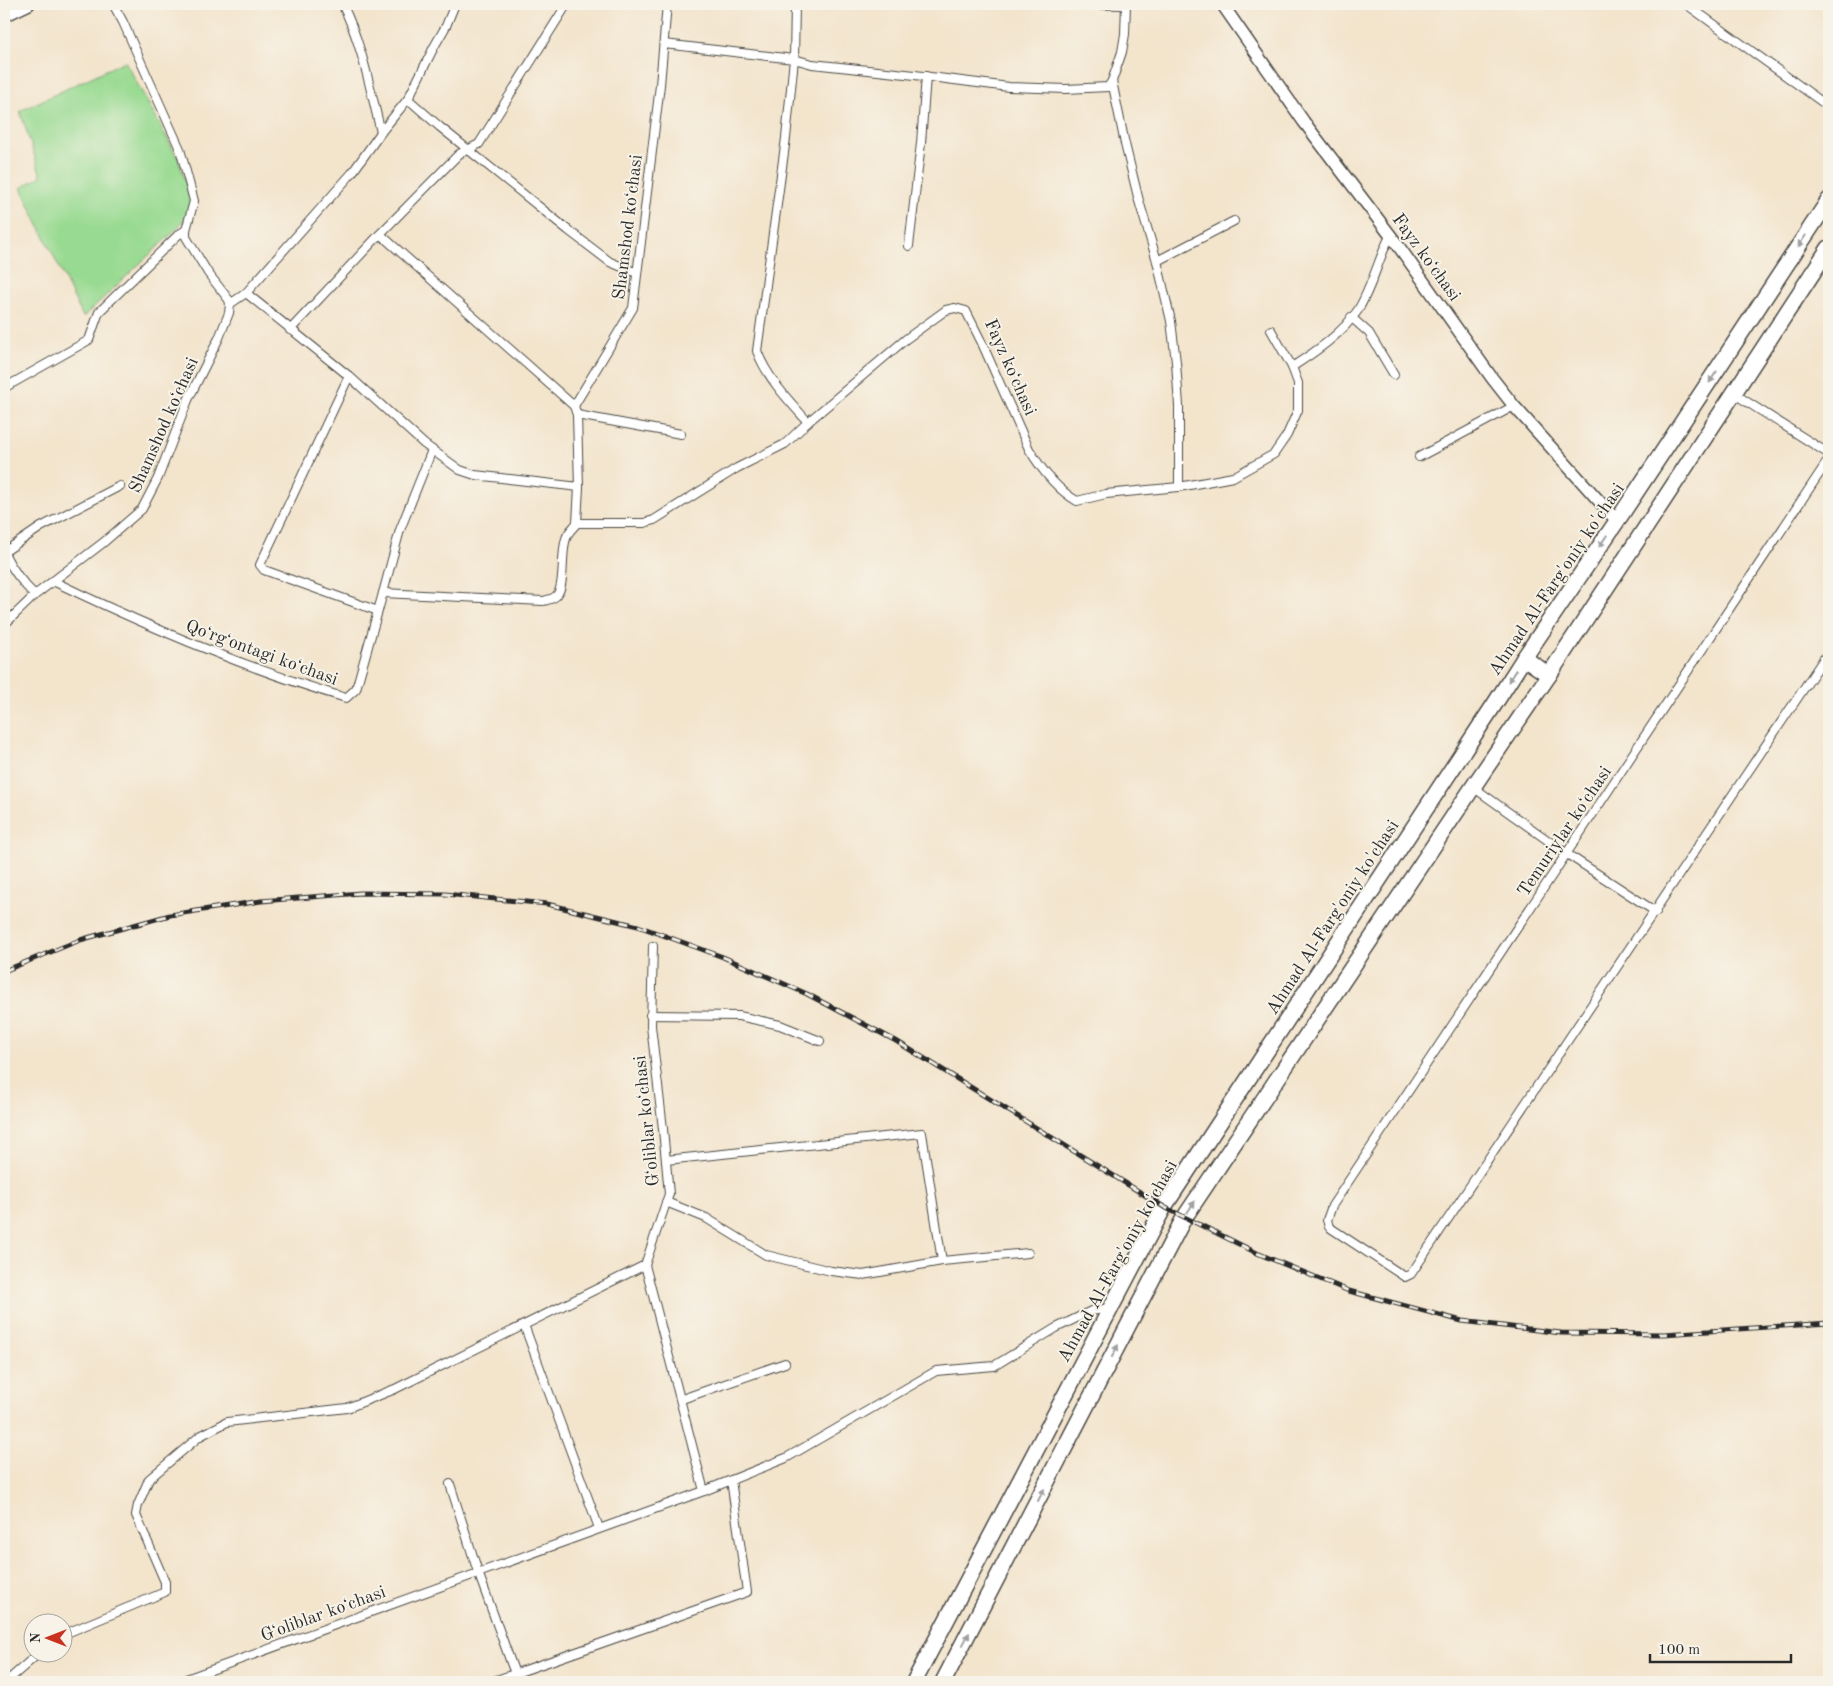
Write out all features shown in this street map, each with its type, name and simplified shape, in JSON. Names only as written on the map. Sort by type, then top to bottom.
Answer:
[{"type":"highway","name":"Ahmad Al-Farg'oniy ko'chasi","points":[[914,1682],[1164,1208],[1524,658],[1829,200]]},
{"type":"highway","points":[[943,1682],[1184,1218],[1472,787],[1550,675],[1829,248]]},
{"type":"highway","points":[[1524,658],[1550,675]]},
{"type":"highway","points":[[960,1595],[983,1606]]},
{"type":"street","points":[[4,16],[29,4]]},
{"type":"street","points":[[113,4],[123,22],[180,149],[194,201],[186,230],[186,237],[230,304],[246,293],[352,173],[381,132],[408,99],[446,26],[454,4]]},
{"type":"street","points":[[342,4],[353,27],[381,132]]},
{"type":"street","points":[[290,330],[380,234],[459,154],[479,144],[567,4]]},
{"type":"street","name":"Shamshod koʻchasi","points":[[574,406],[633,308],[664,44],[666,4]]},
{"type":"street","points":[[577,523],[644,522],[654,520],[738,468],[784,444],[808,422],[789,401],[762,364],[757,351],[786,138],[794,59],[795,4]]},
{"type":"street","points":[[664,44],[794,59],[812,64],[1009,87],[1057,89],[1108,87],[1112,81],[1124,43],[1126,4],[1059,4]]},
{"type":"street","name":"Fayz koʻchasi","points":[[1222,4],[1304,122],[1390,236],[1492,378],[1514,406],[1617,521]]},
{"type":"street","points":[[1686,4],[1829,108]]},
{"type":"street","points":[[909,246],[921,143],[926,76]]},
{"type":"street","points":[[1112,81],[1130,163],[1157,260],[1171,321],[1179,406],[1179,487],[1233,477],[1274,454],[1287,435],[1298,410],[1298,383],[1292,367],[1270,330]]},
{"type":"street","points":[[408,99],[610,262],[637,273]]},
{"type":"street","points":[[1157,260],[1234,221]]},
{"type":"street","points":[[4,388],[89,340],[99,312],[172,241],[186,230]]},
{"type":"street","points":[[380,234],[574,406],[577,414],[579,487],[577,523],[568,535],[564,547],[560,588],[557,595],[552,598],[543,601],[383,593]]},
{"type":"street","points":[[1292,367],[1316,351],[1339,332],[1357,311],[1371,283],[1390,236]]},
{"type":"street","points":[[246,293],[349,376],[432,450],[460,470],[475,475],[579,487]]},
{"type":"street","name":"Shamshod koʻchasi","points":[[4,625],[35,594],[142,509],[158,478],[188,400],[218,338],[230,304]]},
{"type":"street","name":"Fayz koʻchasi","points":[[808,422],[906,339],[946,310],[954,308],[966,312],[981,340],[1038,466],[1064,493],[1077,501],[1106,494],[1179,487]]},
{"type":"street","points":[[1351,317],[1369,333],[1394,375]]},
{"type":"street","points":[[349,376],[260,564],[264,570],[378,611]]},
{"type":"street","points":[[1733,393],[1829,454]]},
{"type":"street","points":[[1419,457],[1514,406]]},
{"type":"street","points":[[577,414],[681,434]]},
{"type":"street","name":"Qoʻrgʻontagi koʻchasi","points":[[53,581],[119,613],[227,658],[286,680],[346,698],[356,689],[400,530],[432,450]]},
{"type":"street","name":"Temuriylar koʻchasi","points":[[1656,912],[1409,1276],[1405,1277],[1329,1227],[1327,1220],[1332,1206],[1829,460]]},
{"type":"street","points":[[35,594],[7,566],[4,552],[41,527],[120,486]]},
{"type":"street","points":[[1472,787],[1567,854],[1656,912],[1829,651]]},
{"type":"street","name":"Gʻoliblar koʻchasi","points":[[645,1265],[669,1194],[650,1015],[653,946]]},
{"type":"street","points":[[650,1015],[739,1016],[780,1025],[820,1041]]},
{"type":"street","points":[[666,1160],[922,1133],[942,1261]]},
{"type":"street","points":[[666,1202],[706,1218],[766,1256],[831,1271],[863,1275],[942,1261],[1028,1253]]},
{"type":"street","points":[[72,1631],[166,1592],[166,1582],[136,1515],[138,1505],[149,1479],[200,1436],[227,1422],[347,1408],[395,1390],[645,1265],[682,1399],[704,1491]]},
{"type":"street","name":"Gʻoliblar koʻchasi","points":[[178,1682],[704,1491],[786,1458],[936,1371],[994,1366],[1056,1328],[1091,1310],[1112,1308]]},
{"type":"street","points":[[524,1325],[598,1528]]},
{"type":"street","points":[[682,1399],[785,1363]]},
{"type":"street","points":[[491,1682],[747,1592],[731,1480]]},
{"type":"street","points":[[450,1484],[478,1572],[518,1682]]},
{"type":"street","points":[[6,1682],[27,1664]]},
{"type":"green space","points":[[125,61],[178,158],[191,199],[189,211],[178,228],[83,317],[21,188],[41,176],[20,111]]},
{"type":"railway","points":[[4,971],[80,940],[170,915],[261,901],[361,893],[445,894],[547,904],[638,926],[723,957],[807,994],[896,1041],[1164,1207],[1257,1253],[1349,1291],[1462,1321],[1561,1333],[1664,1334],[1829,1323]]}]
